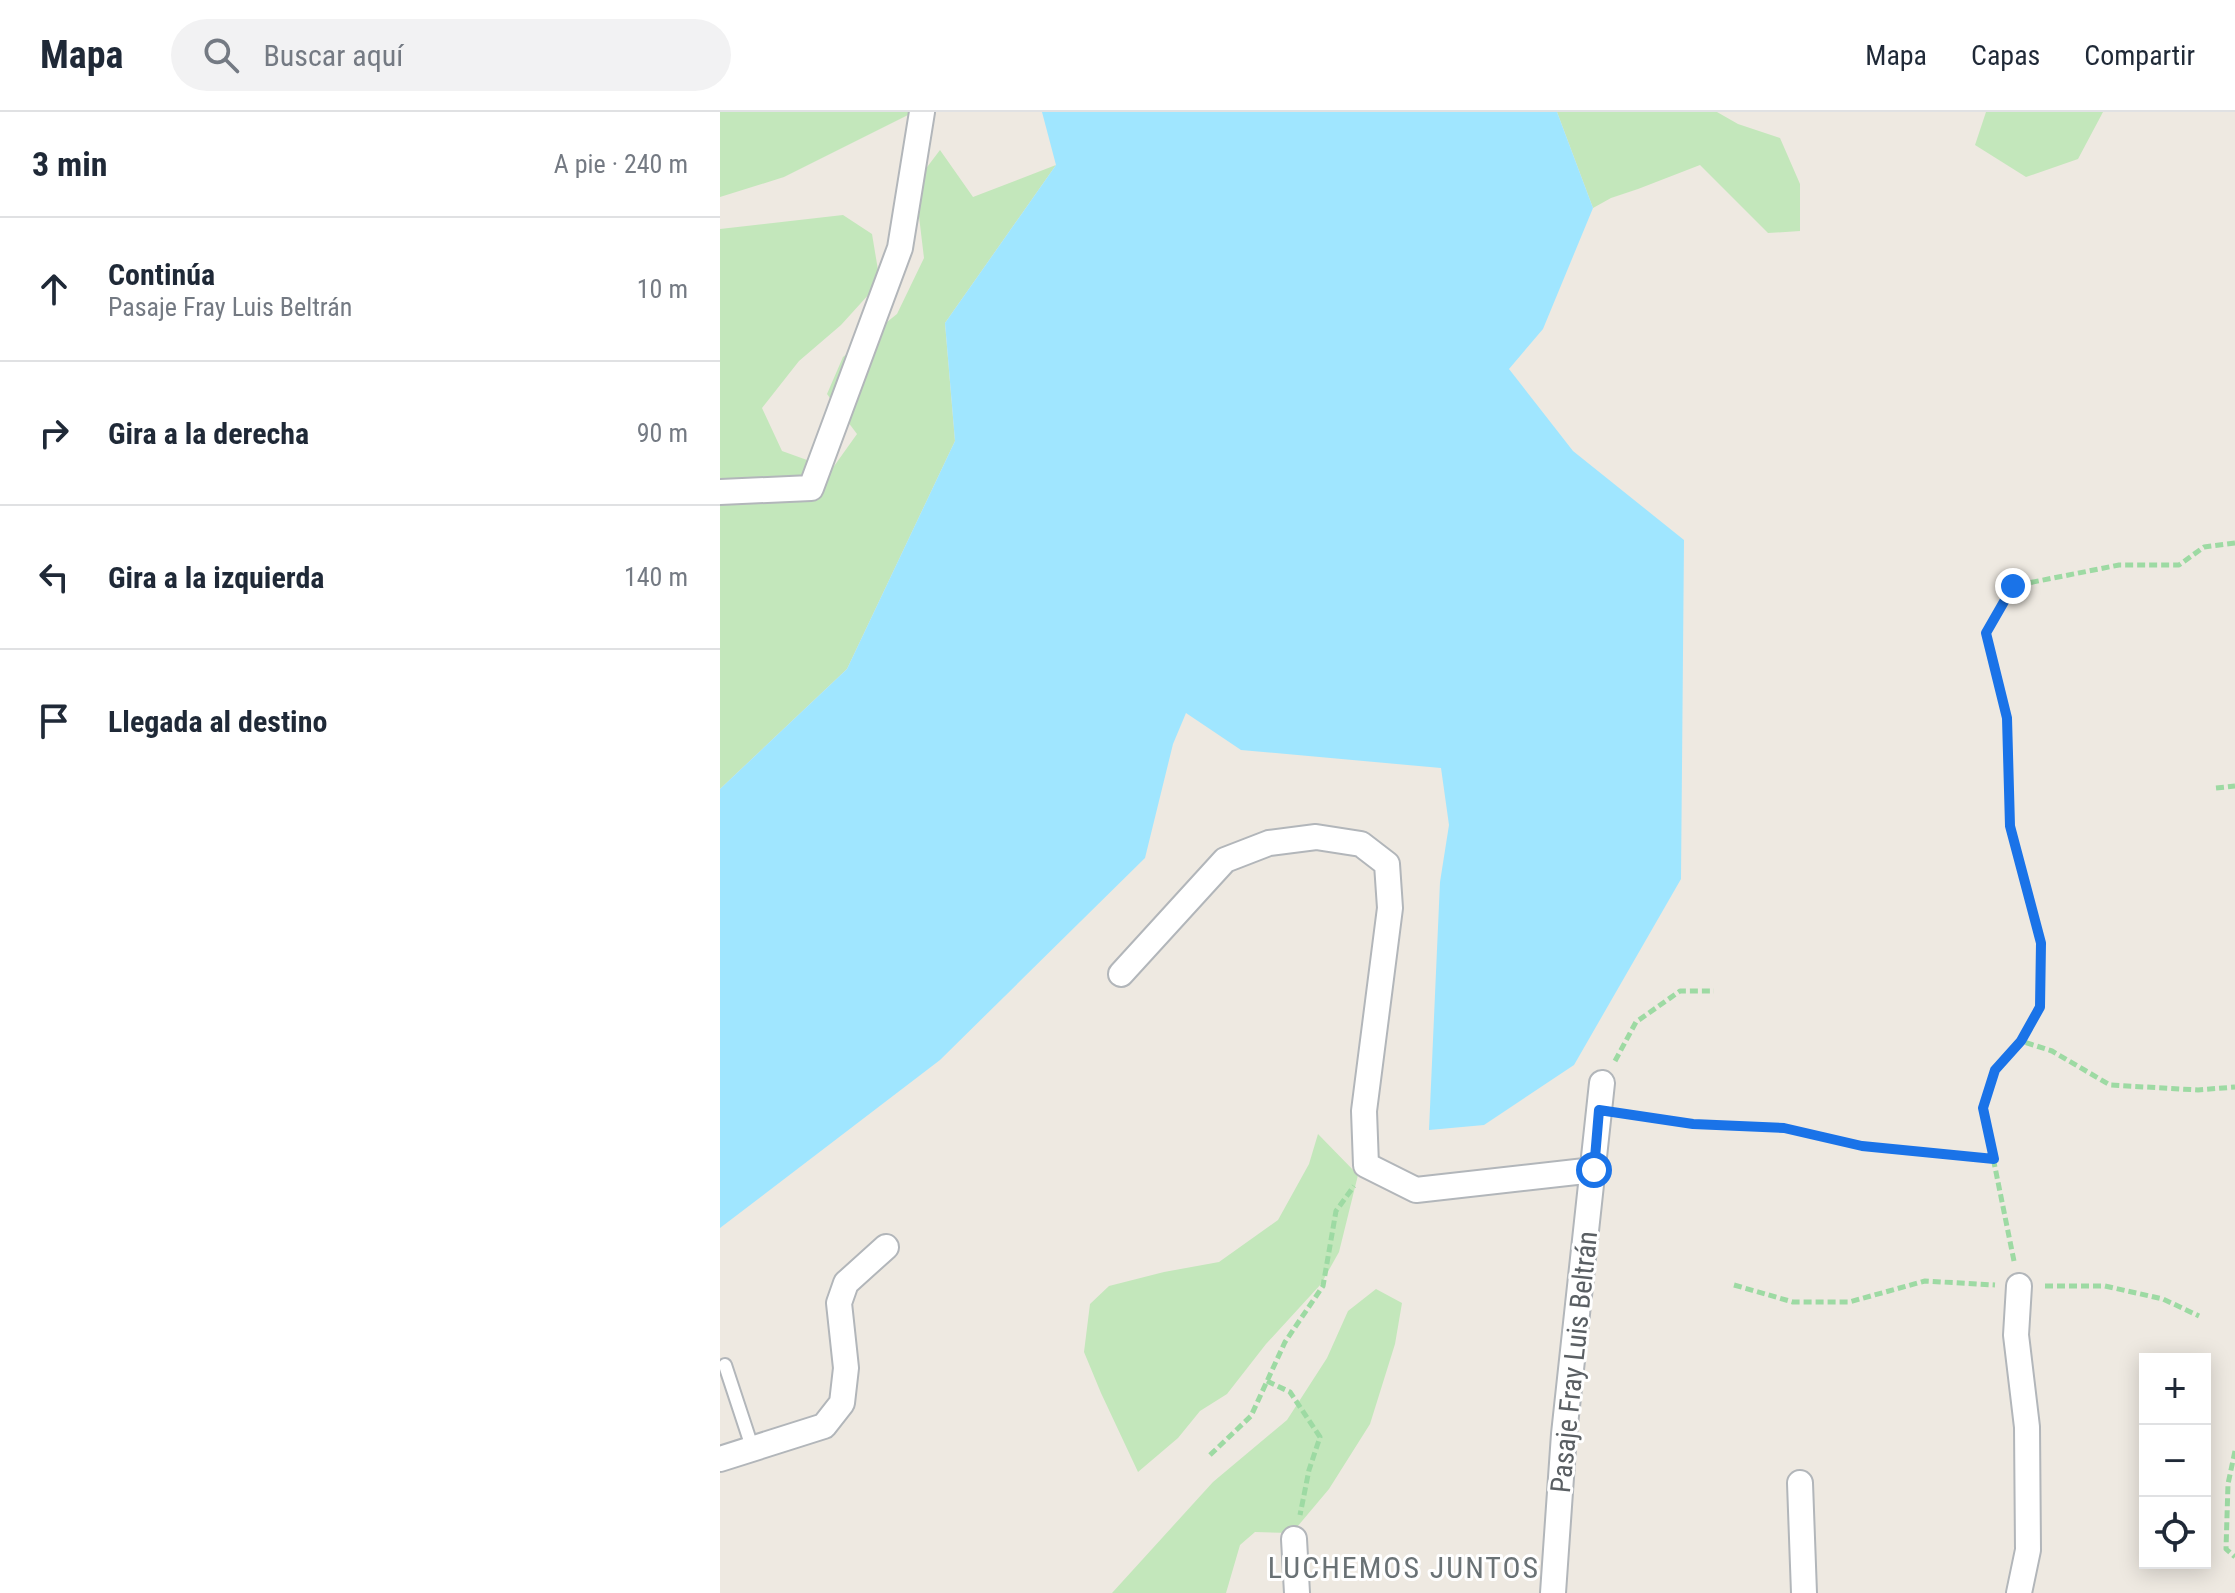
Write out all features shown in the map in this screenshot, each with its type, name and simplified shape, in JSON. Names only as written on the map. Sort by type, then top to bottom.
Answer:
[{"type":"street","points":[[720,492],[811,488],[900,248],[922,112]]},
{"type":"street","points":[[1121,974],[1225,860],[1269,843],[1316,837],[1361,844],[1387,864],[1390,908],[1364,1111],[1366,1165],[1416,1190],[1594,1170]]},
{"type":"street","name":"Pasaje Fray Luis Beltrán","points":[[1553,1593],[1564,1434],[1602,1083]]},
{"type":"street","points":[[720,1459],[824,1426],[842,1403],[846,1368],[839,1303],[846,1283],[886,1247]]},
{"type":"street","points":[[2019,1286],[2016,1335],[2027,1427],[2028,1550],[2019,1593]]},
{"type":"street","points":[[1800,1483],[1804,1593]]},
{"type":"street","points":[[1294,1539],[1297,1593]]},
{"type":"lane","points":[[725,1365],[753,1450]]},
{"type":"path","points":[[2019,1286],[1983,1108],[1995,1070],[2021,1041],[2040,1007],[2041,943],[2010,826],[2007,718],[1986,633],[2013,586],[2119,565],[2179,565],[2204,547],[2235,543]]},
{"type":"path","points":[[2216,788],[2235,786]]},
{"type":"path","points":[[1602,1083],[1636,1022],[1680,991],[1714,991]]},
{"type":"path","points":[[2021,1041],[2052,1051],[2110,1085],[2198,1090],[2235,1087]]},
{"type":"path","points":[[1599,1110],[1693,1124],[1784,1128],[1862,1146],[1994,1159]]},
{"type":"path","points":[[1210,1455],[1251,1416],[1285,1342],[1323,1286],[1336,1211],[1368,1166]]},
{"type":"path","points":[[1734,1285],[1793,1302],[1849,1302],[1925,1281],[2105,1286],[2163,1299],[2199,1316]]},
{"type":"path","points":[[1267,1381],[1290,1392],[1320,1437],[1309,1470],[1294,1539]]},
{"type":"path","points":[[2235,1451],[2228,1484],[2226,1549],[2235,1557]]},
{"type":"green space","points":[[720,112],[914,112],[784,177],[720,197]]},
{"type":"green space","points":[[1557,112],[1717,112],[1738,124],[1780,138],[1800,184],[1800,231],[1768,233],[1700,165],[1611,198],[1593,208]]},
{"type":"green space","points":[[1986,112],[2103,112],[2078,159],[2026,177],[1975,145]]},
{"type":"green space","points":[[940,150],[973,197],[1056,165],[945,323],[955,441],[847,669],[720,789],[720,229],[843,215],[872,234],[880,282],[841,325],[799,361],[762,408],[782,451],[832,469],[857,434],[827,394],[843,357],[897,314],[924,258],[915,183]]},
{"type":"green space","points":[[1318,1134],[1358,1175],[1339,1252],[1321,1284],[1266,1344],[1227,1394],[1200,1411],[1178,1438],[1138,1472],[1084,1352],[1090,1304],[1109,1286],[1219,1262],[1278,1220],[1309,1164]]},
{"type":"green space","points":[[1376,1289],[1402,1303],[1395,1344],[1370,1424],[1329,1489],[1292,1533],[1255,1532],[1240,1545],[1226,1593],[1112,1593],[1213,1482],[1287,1420],[1327,1358],[1348,1311]]},
{"type":"water","points":[[1042,112],[1557,112],[1593,208],[1543,329],[1509,369],[1573,451],[1684,540],[1681,879],[1574,1065],[1484,1125],[1429,1130],[1440,882],[1449,825],[1441,768],[1241,750],[1186,713],[1173,744],[1145,858],[940,1060],[720,1228],[720,789],[847,669],[955,441],[945,323],[1056,165]]},
{"type":"district","name":"LUCHEMOS JUNTOS","points":[[1404,1567]]},
{"type":"route","points":[[1594,1170],[1599,1110],[1693,1124],[1784,1128],[1862,1146],[1994,1159],[1983,1108],[1995,1070],[2021,1041],[2040,1007],[2041,943],[2010,826],[2007,718],[1986,633],[2013,586]]}]
